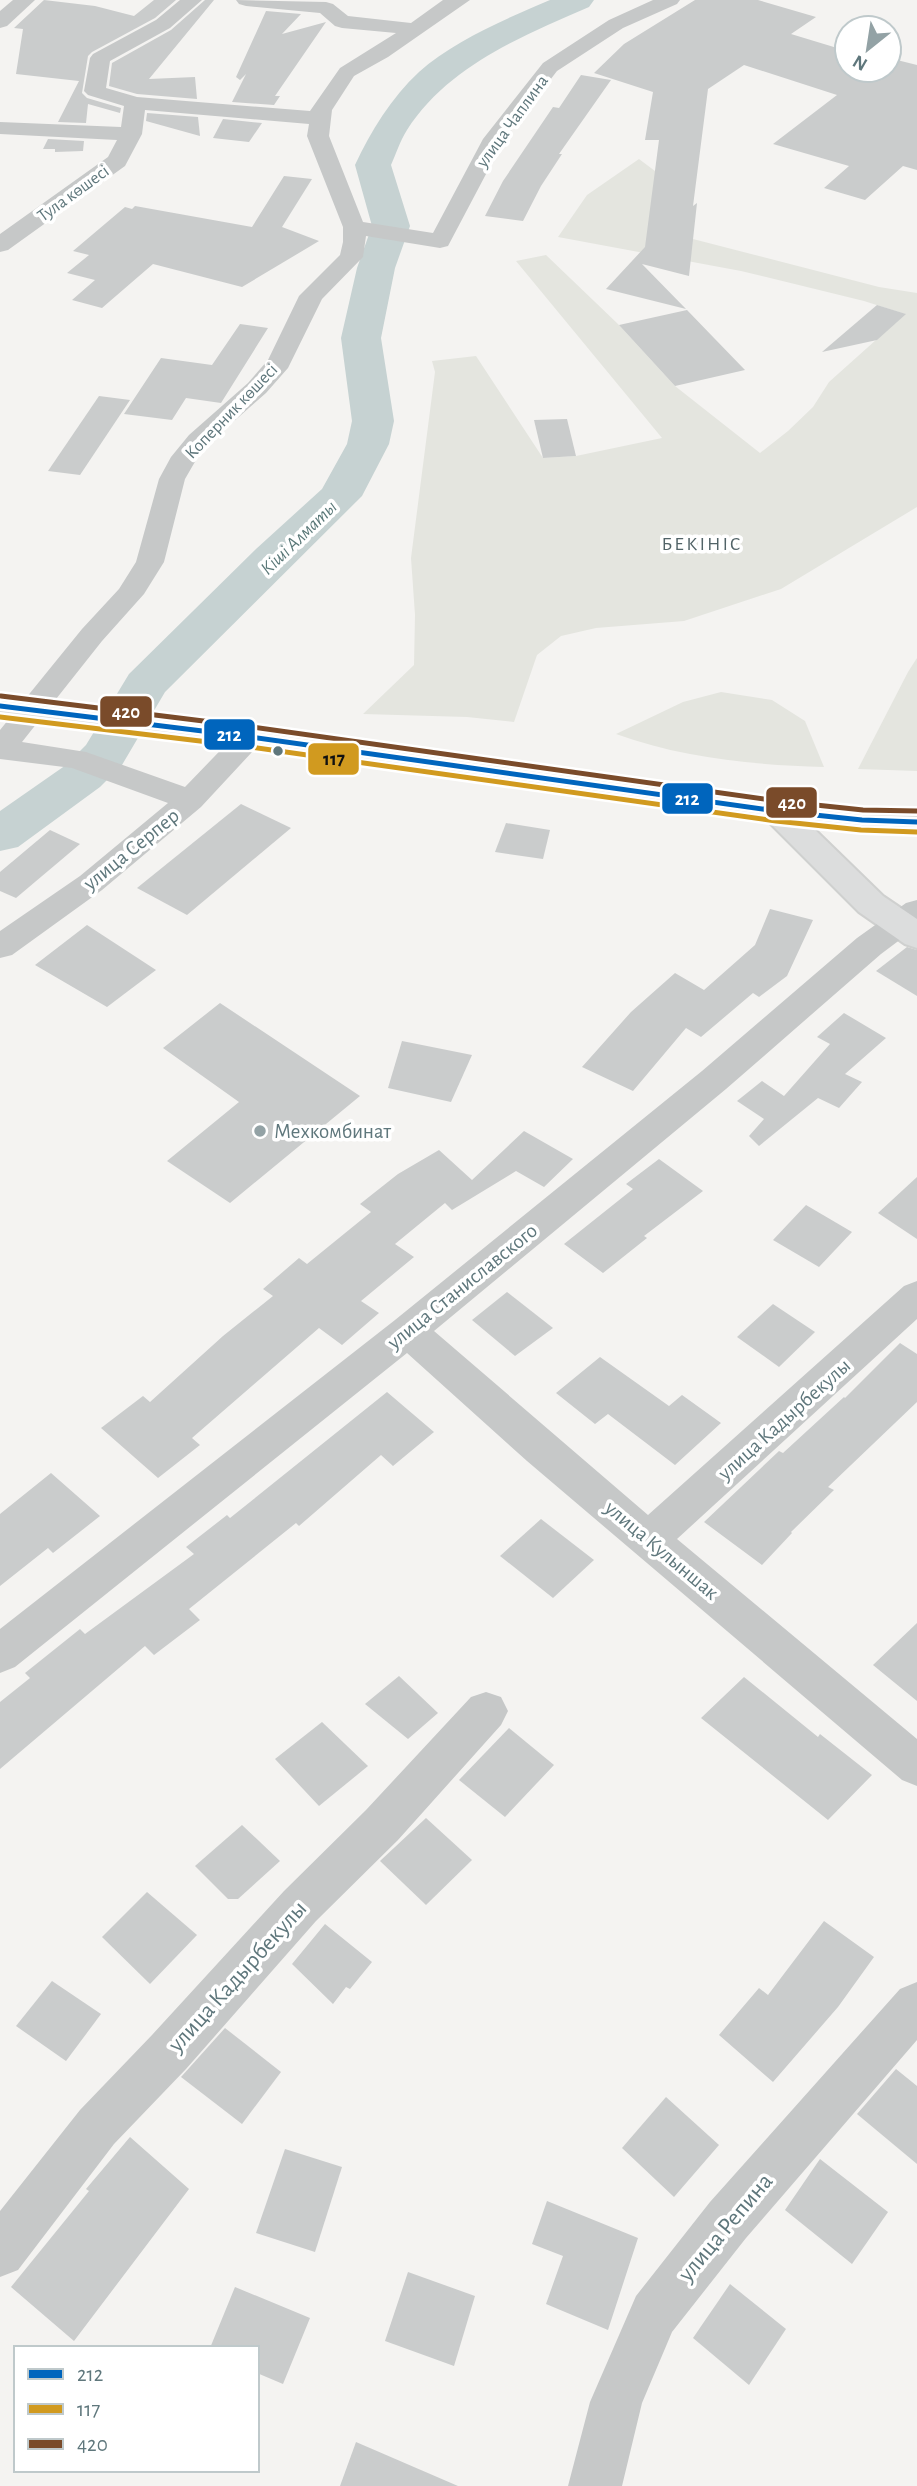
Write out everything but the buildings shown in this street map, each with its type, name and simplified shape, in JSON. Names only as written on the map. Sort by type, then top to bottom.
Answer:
[{"type":"main road","points":[[0,706],[251,737],[777,811],[862,820],[917,822]]},
{"type":"main road","points":[[777,811],[871,904],[910,924]]},
{"type":"street","points":[[0,22],[25,0]]},
{"type":"street","points":[[192,0],[163,24],[100,58],[95,91],[135,103],[320,118]]},
{"type":"street","points":[[246,0],[326,8],[342,22],[414,29]]},
{"type":"street","points":[[364,229],[318,136],[321,110],[347,72],[381,53],[460,0]]},
{"type":"street","name":"улица Чаплина","points":[[364,229],[440,241],[494,139],[550,68],[616,24],[670,0]]},
{"type":"street","name":"Тула көшесі","points":[[0,245],[117,161],[131,134],[135,103]]},
{"type":"street","points":[[0,128],[131,134]]},
{"type":"street","name":"Коперник көшесі","points":[[1,749],[92,635],[130,594],[150,562],[172,479],[184,457],[198,440],[257,388],[279,363],[312,296],[351,257],[355,242],[364,229]]},
{"type":"street","name":"улица Серпер","points":[[0,947],[91,883],[190,800],[251,737]]},
{"type":"street","points":[[1,749],[75,759],[115,771],[190,800]]},
{"type":"street","name":"улица Станиславского","points":[[0,1654],[408,1331],[703,1089],[910,924]]},
{"type":"street","name":"улица Кадырбекулы","points":[[649,1540],[917,1296]]},
{"type":"street","name":"улица Кулыншак","points":[[408,1331],[541,1449],[917,1766]]},
{"type":"street","name":"улица Кадырбекулы","points":[[0,2252],[97,2127],[169,2052],[300,1906],[382,1825],[486,1711]]},
{"type":"street","name":"улица Репина","points":[[595,2486],[616,2402],[654,2314],[728,2220],[917,2005]]},
{"type":"shaded area","points":[[639,159],[655,171],[693,239],[879,287],[917,293],[917,507],[781,589],[684,621],[596,628],[561,636],[537,655],[514,722],[467,717],[363,714],[414,665],[415,615],[411,558],[435,372],[432,361],[476,356],[543,458],[576,456],[662,438],[516,261],[546,255],[619,325],[675,386],[760,453],[813,407],[829,382],[905,314],[864,301],[741,271],[558,237],[587,195]]},
{"type":"shaded area","points":[[917,658],[917,771],[858,769],[908,672]]},
{"type":"shaded area","points":[[721,692],[772,700],[805,721],[824,767],[718,759],[666,749],[616,734],[683,702]]},
{"type":"waterway","name":"Кіші Алматы","points":[[0,835],[83,776],[105,754],[146,684],[272,558],[340,496],[368,444],[373,421],[361,338],[376,268],[391,226],[373,165],[390,128],[431,79],[472,51],[519,25],[578,0]]},
{"type":"transit line","name":"420","points":[[1,696],[252,727],[778,801],[863,810],[917,811]]},
{"type":"transit line","name":"212","points":[[0,706],[251,737],[777,811],[862,820],[917,822]]},
{"type":"transit line","name":"117","points":[[0,717],[250,747],[776,821],[861,830],[917,832]]},
{"type":"place","name":"Мехкомбинат","points":[[260,1131]]},
{"type":"district","name":"БЕКІНІС","points":[[702,543]]}]
